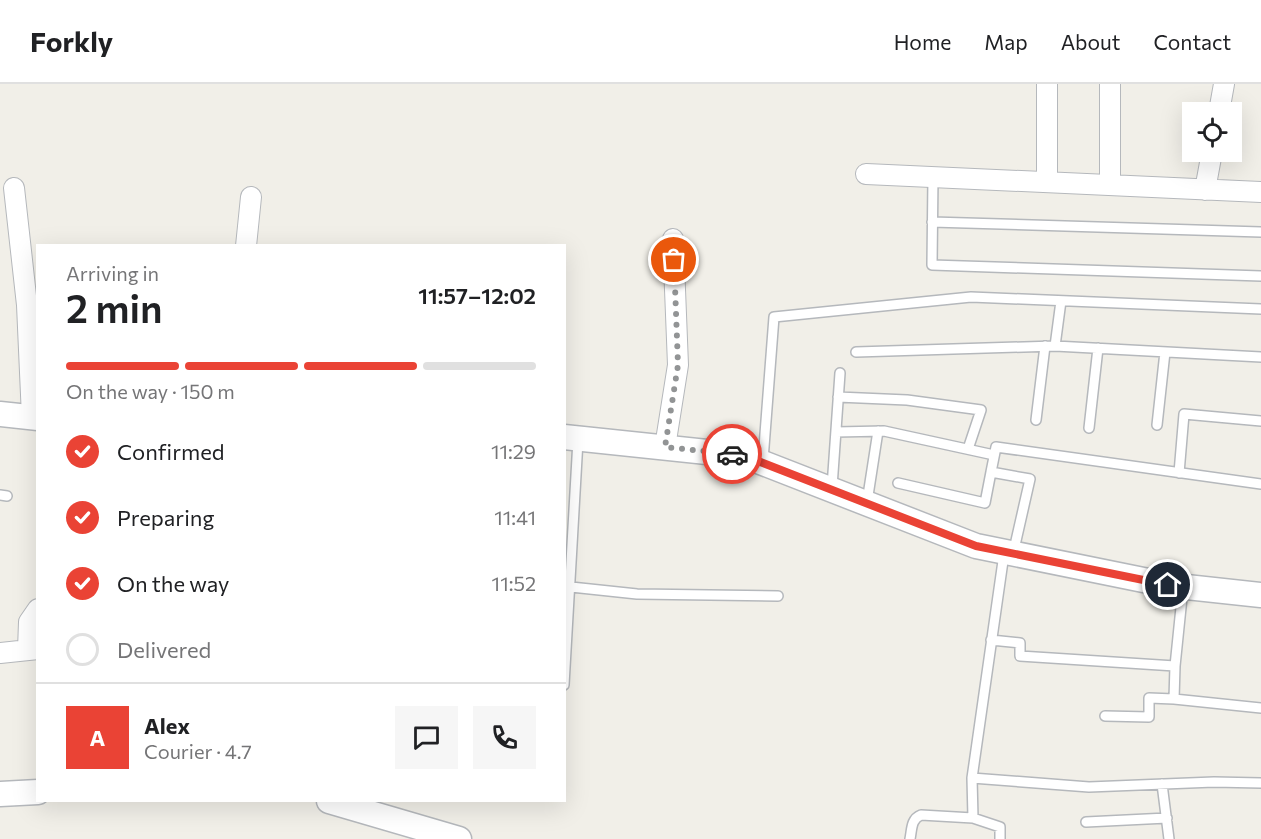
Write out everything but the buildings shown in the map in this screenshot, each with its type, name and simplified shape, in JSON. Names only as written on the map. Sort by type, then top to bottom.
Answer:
[{"type":"street","points":[[1047,84],[1047,182]]},
{"type":"street","points":[[1110,84],[1110,185]]},
{"type":"street","points":[[1221,102],[1224,84]]},
{"type":"street","points":[[1205,190],[1210,162]]},
{"type":"street","points":[[866,174],[1261,192]]},
{"type":"street","points":[[0,414],[35,418],[27,304],[14,188]]},
{"type":"street","points":[[246,244],[251,197]]},
{"type":"street","points":[[665,447],[678,365],[673,239]]},
{"type":"street","points":[[571,437],[745,456],[976,546],[1183,587],[1261,595]]},
{"type":"street","points":[[0,653],[33,650],[29,622],[36,612]]},
{"type":"street","points":[[0,794],[36,792]]},
{"type":"street","points":[[332,802],[459,839]]},
{"type":"lane","points":[[933,177],[932,265],[1261,276]]},
{"type":"lane","points":[[932,222],[1261,232]]},
{"type":"lane","points":[[763,463],[774,318],[971,297],[1261,309]]},
{"type":"lane","points":[[1036,420],[1061,301]]},
{"type":"lane","points":[[856,352],[1050,346],[1261,357]]},
{"type":"lane","points":[[1089,428],[1098,348]]},
{"type":"lane","points":[[1157,425],[1166,352]]},
{"type":"lane","points":[[832,490],[840,373]]},
{"type":"lane","points":[[838,397],[907,400],[981,410],[968,449]]},
{"type":"lane","points":[[1179,473],[1184,414],[1261,421]]},
{"type":"lane","points":[[836,432],[878,431],[994,455]]},
{"type":"lane","points":[[867,503],[878,431]]},
{"type":"lane","points":[[566,638],[571,587],[568,573],[571,437]]},
{"type":"lane","points":[[898,483],[985,503],[996,447],[1261,484]]},
{"type":"lane","points":[[973,818],[972,778],[991,640],[1009,553],[1030,479],[991,472]]},
{"type":"lane","points":[[571,587],[637,594],[778,596]]},
{"type":"lane","points":[[1174,699],[1183,587]]},
{"type":"lane","points":[[991,640],[1020,643],[1020,656],[1175,666]]},
{"type":"lane","points":[[1105,716],[1149,717],[1149,698],[1261,708]]},
{"type":"lane","points":[[972,778],[1089,787],[1214,782],[1261,783]]},
{"type":"lane","points":[[1162,784],[1169,839]]},
{"type":"lane","points":[[910,839],[914,819],[921,814],[973,818],[1000,827],[1000,839]]},
{"type":"lane","points":[[1086,822],[1167,818]]},
{"type":"way so far","points":[[674,260],[678,365],[665,447],[732,454]]},
{"type":"route","points":[[732,454],[745,456],[976,546],[1168,585]]}]
